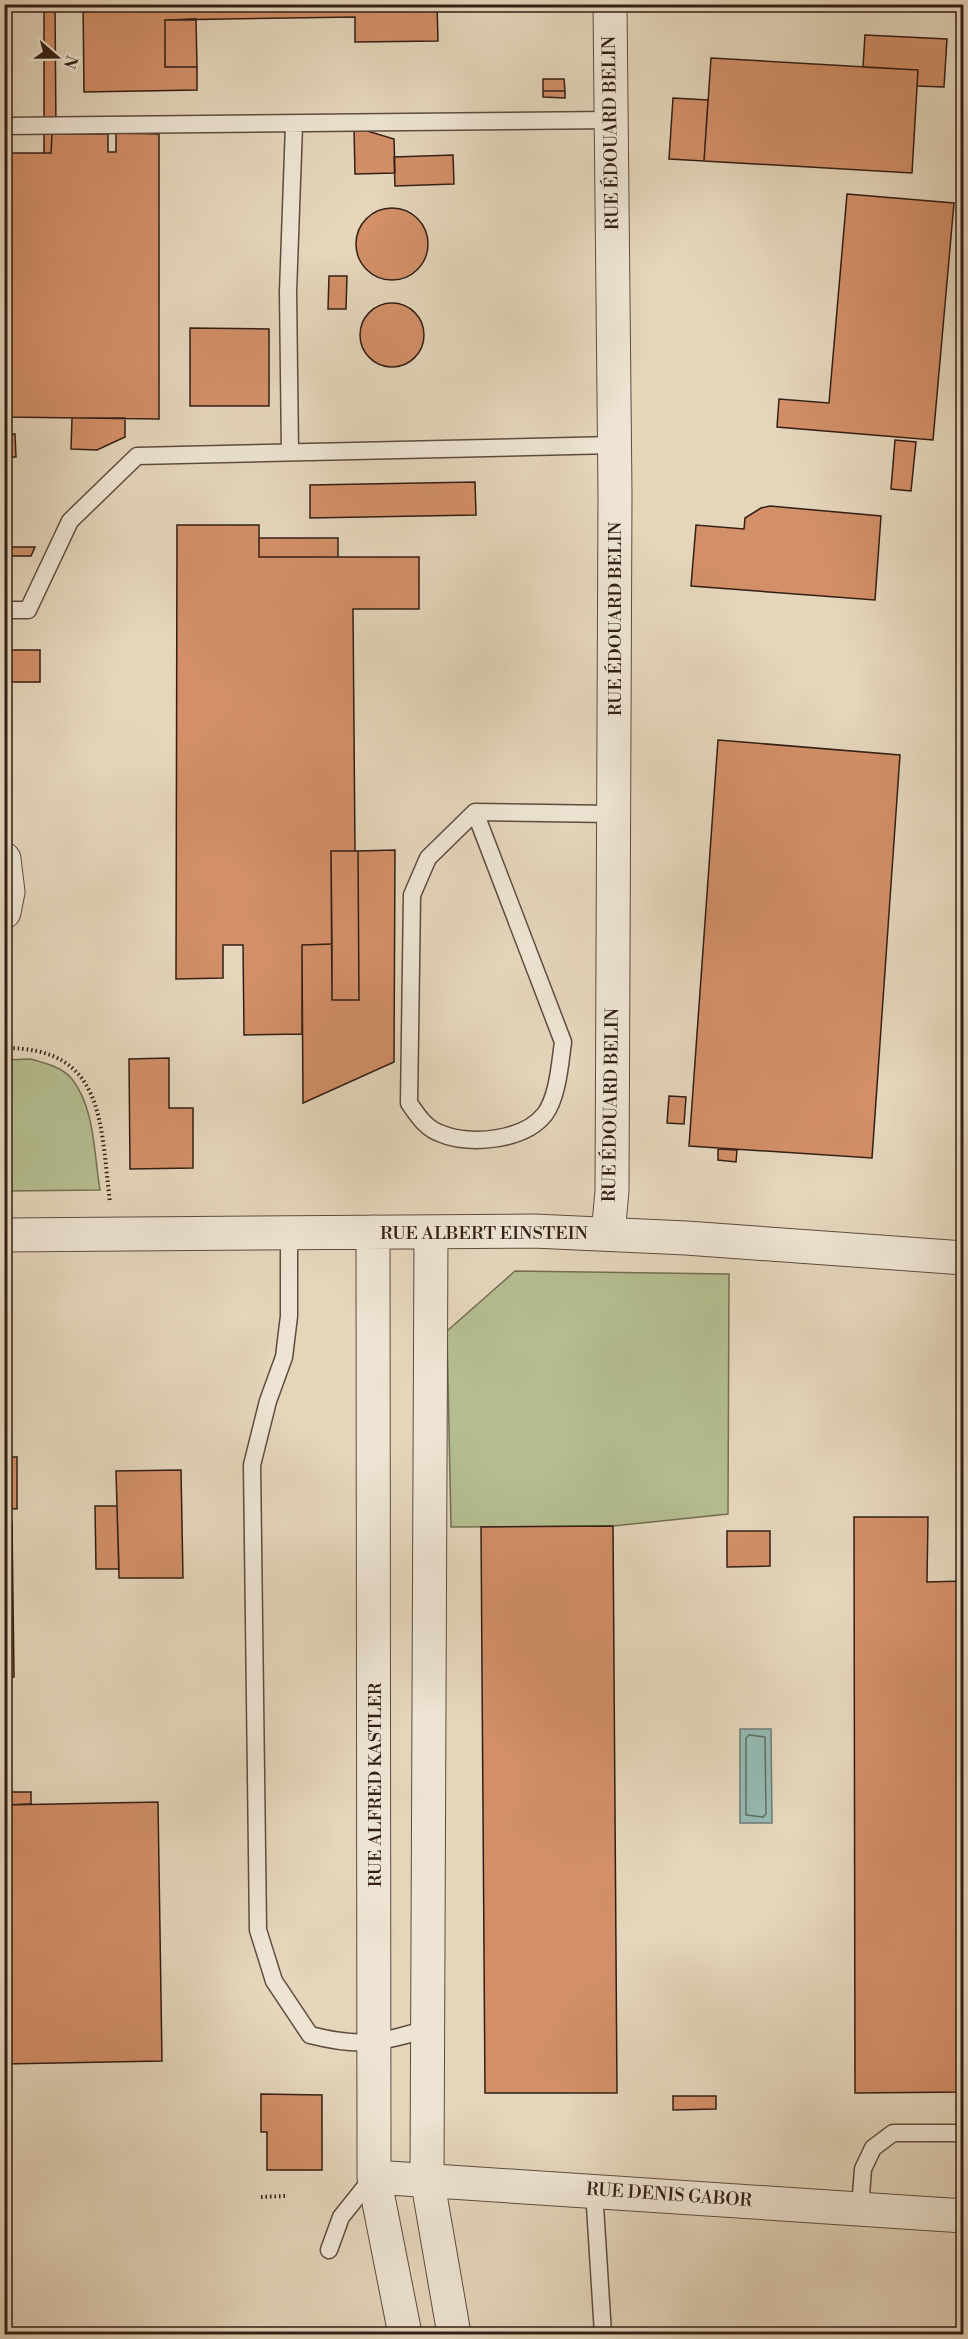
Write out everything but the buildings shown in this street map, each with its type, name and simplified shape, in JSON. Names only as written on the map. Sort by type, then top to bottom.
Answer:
[{"type":"street","name":"RUE ÉDOUARD BELIN","points":[[608,1234],[612,1191],[614,445],[610,4]]},
{"type":"street","points":[[4,859],[8,892],[4,912]]},
{"type":"street","name":"RUE ALFRED KASTLER","points":[[373,1232],[376,2044],[374,2177],[405,2334]]},
{"type":"street","name":"RUE ALBERT EINSTEIN","points":[[4,1234],[431,1232],[608,1234],[963,1258]]},
{"type":"street","points":[[431,1232],[427,2178],[454,2334]]},
{"type":"street","name":"RUE DENIS GABOR","points":[[374,2177],[427,2178],[963,2216]]},
{"type":"lane","points":[[4,126],[294,125],[612,120]]},
{"type":"lane","points":[[290,452],[288,292],[294,125]]},
{"type":"lane","points":[[4,610],[28,610],[70,521],[137,456],[614,445]]},
{"type":"lane","points":[[475,812],[562,1042],[559,1078],[545,1114],[520,1132],[486,1141],[442,1135],[423,1123],[409,1103],[412,895],[428,858],[475,812],[613,814]]},
{"type":"lane","points":[[289,1233],[289,1316],[284,1357],[268,1401],[252,1465],[258,1930],[274,1981],[310,2035],[341,2043],[376,2044],[428,2029]]},
{"type":"lane","points":[[860,2208],[863,2169],[873,2148],[893,2133],[963,2133]]},
{"type":"lane","points":[[329,2250],[341,2217],[374,2177]]},
{"type":"lane","points":[[594,2190],[603,2334]]},
{"type":"path","points":[[4,1048],[26,1048],[48,1052],[62,1058],[82,1078],[97,1112],[114,1234]]},
{"type":"path","points":[[261,2198],[285,2196]]},
{"type":"green space","points":[[31,1059],[63,1071],[80,1091],[95,1147],[100,1190],[5,1191],[5,1060]]},
{"type":"green space","points":[[515,1271],[729,1274],[728,1514],[613,1526],[451,1527],[447,1331]]},
{"type":"water","points":[[740,1729],[771,1729],[772,1823],[740,1823]]}]
